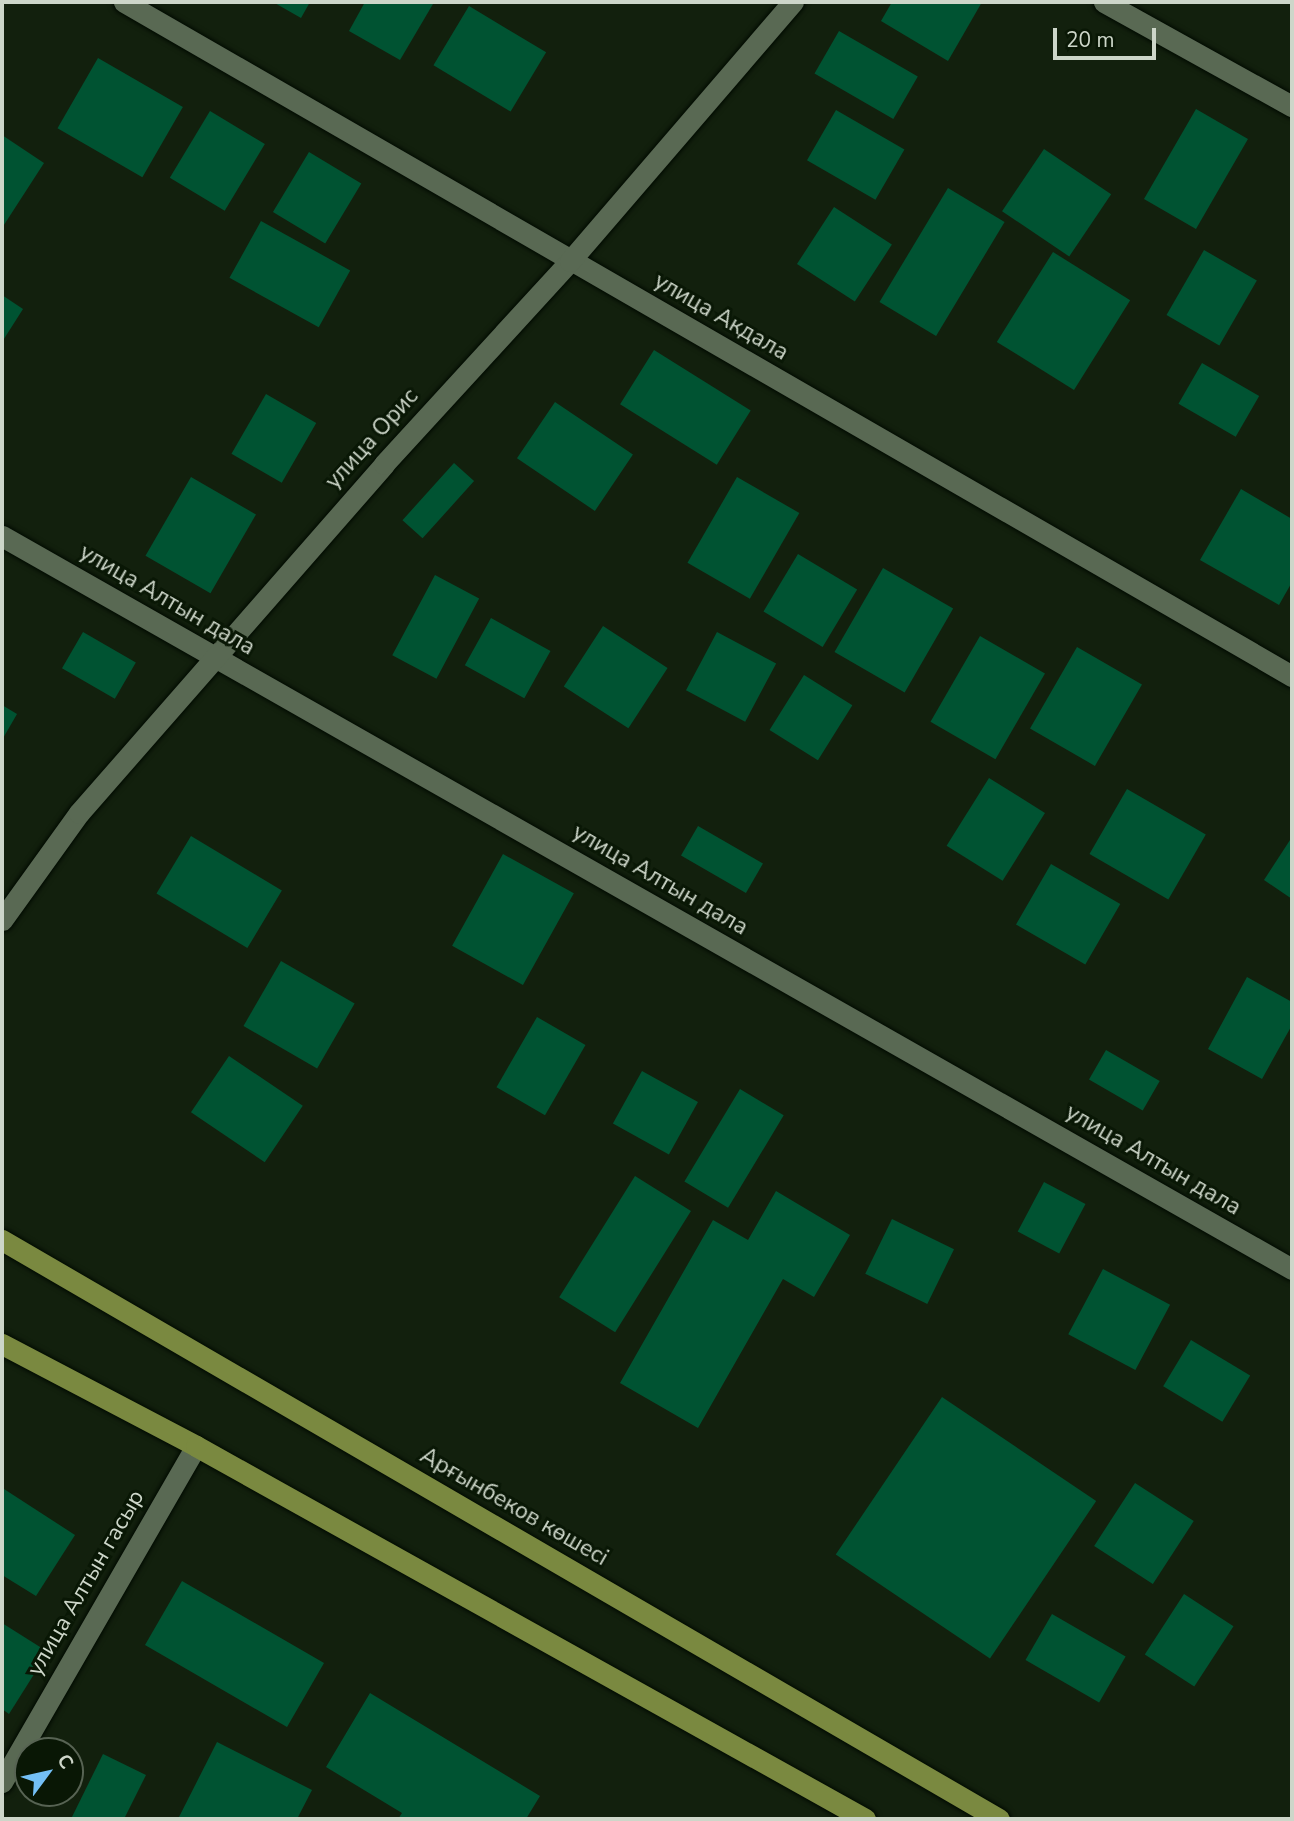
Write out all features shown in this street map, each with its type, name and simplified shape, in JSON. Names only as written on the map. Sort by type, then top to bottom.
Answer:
[{"type":"main road","name":"Арғынбеков көшесі","points":[[2,1240],[999,1819]]},
{"type":"main road","points":[[2,1344],[195,1446],[865,1819]]},
{"type":"street","name":"улица Акдала","points":[[124,2],[1292,676]]},
{"type":"street","name":"улица Орис","points":[[2,920],[79,813],[384,464],[570,261],[793,2]]},
{"type":"street","points":[[1104,2],[1292,106]]},
{"type":"street","name":"улица Алтын дала","points":[[2,536],[1292,1269]]},
{"type":"street","name":"улица Алтын гасыр","points":[[2,1782],[195,1446]]},
{"type":"building","points":[[273,2],[310,2],[301,18]]},
{"type":"building","points":[[365,2],[433,4],[400,60],[349,31]]},
{"type":"building","points":[[892,2],[982,2],[948,61],[881,21]]},
{"type":"building","points":[[469,6],[546,52],[511,111],[433,65]]},
{"type":"building","points":[[839,31],[918,76],[893,119],[814,73]]},
{"type":"building","points":[[98,58],[183,107],[142,177],[58,128]]},
{"type":"building","points":[[1196,109],[1248,139],[1196,229],[1144,199]]},
{"type":"building","points":[[836,110],[904,150],[875,200],[807,160]]},
{"type":"building","points":[[210,111],[265,144],[225,211],[170,178]]},
{"type":"building","points":[[2,135],[44,163],[2,228]]},
{"type":"building","points":[[1044,149],[1111,194],[1069,256],[1002,211]]},
{"type":"building","points":[[309,152],[361,183],[325,243],[273,212]]},
{"type":"building","points":[[948,188],[1005,222],[936,336],[879,302]]},
{"type":"building","points":[[834,207],[892,245],[855,302],[797,264]]},
{"type":"building","points":[[261,221],[350,270],[319,327],[229,278]]},
{"type":"building","points":[[1204,250],[1257,280],[1219,345],[1166,315]]},
{"type":"building","points":[[1053,252],[1130,300],[1074,390],[997,342]]},
{"type":"building","points":[[2,295],[23,309],[2,342]]},
{"type":"building","points":[[654,350],[751,410],[717,465],[620,404]]},
{"type":"building","points":[[1202,363],[1259,396],[1236,437],[1178,404]]},
{"type":"building","points":[[266,394],[316,423],[282,483],[232,454]]},
{"type":"building","points":[[555,402],[633,455],[595,511],[517,458]]},
{"type":"building","points":[[454,463],[474,481],[423,538],[402,520]]},
{"type":"building","points":[[191,477],[256,514],[210,593],[146,556]]},
{"type":"building","points":[[737,477],[799,513],[750,599],[688,563]]},
{"type":"building","points":[[1241,489],[1292,519],[1292,582],[1279,605],[1200,560]]},
{"type":"building","points":[[798,554],[857,590],[823,647],[763,611]]},
{"type":"building","points":[[883,568],[953,608],[905,693],[834,652]]},
{"type":"building","points":[[435,575],[479,598],[436,679],[392,655]]},
{"type":"building","points":[[491,618],[550,651],[524,698],[465,665]]},
{"type":"building","points":[[603,626],[668,668],[628,728],[564,686]]},
{"type":"building","points":[[83,632],[136,662],[115,699],[62,668]]},
{"type":"building","points":[[717,632],[776,663],[745,722],[686,690]]},
{"type":"building","points":[[980,636],[1045,673],[995,759],[930,722]]},
{"type":"building","points":[[1077,647],[1142,684],[1095,766],[1030,728]]},
{"type":"building","points":[[804,675],[852,705],[818,760],[770,730]]},
{"type":"building","points":[[2,705],[17,714],[2,740]]},
{"type":"building","points":[[989,778],[1045,813],[1003,881],[947,846]]},
{"type":"building","points":[[1127,789],[1206,834],[1168,899],[1090,854]]},
{"type":"building","points":[[698,826],[763,864],[746,893],[681,855]]},
{"type":"building","points":[[191,836],[282,891],[247,948],[156,893]]},
{"type":"building","points":[[1292,837],[1292,899],[1264,880]]},
{"type":"building","points":[[503,854],[574,893],[523,985],[452,946]]},
{"type":"building","points":[[1051,864],[1120,904],[1085,965],[1016,925]]},
{"type":"building","points":[[281,961],[355,1004],[317,1068],[244,1026]]},
{"type":"building","points":[[1247,977],[1292,1002],[1292,1025],[1262,1079],[1208,1049]]},
{"type":"building","points":[[537,1017],[585,1045],[545,1115],[497,1087]]},
{"type":"building","points":[[1106,1050],[1160,1081],[1143,1110],[1089,1079]]},
{"type":"building","points":[[229,1056],[303,1106],[265,1162],[191,1112]]},
{"type":"building","points":[[642,1071],[698,1102],[669,1155],[613,1123]]},
{"type":"building","points":[[740,1089],[784,1115],[728,1208],[684,1182]]},
{"type":"building","points":[[635,1176],[691,1211],[615,1332],[559,1297]]},
{"type":"building","points":[[1044,1182],[1085,1204],[1059,1254],[1018,1231]]},
{"type":"building","points":[[776,1191],[850,1235],[814,1297],[783,1279],[698,1428],[620,1383],[713,1220],[748,1240]]},
{"type":"building","points":[[892,1219],[954,1249],[927,1304],[865,1274]]},
{"type":"building","points":[[1103,1269],[1170,1305],[1135,1370],[1068,1334]]},
{"type":"building","points":[[1191,1340],[1250,1376],[1222,1422],[1163,1386]]},
{"type":"building","points":[[942,1397],[1096,1501],[990,1659],[836,1555]]},
{"type":"building","points":[[1135,1483],[1194,1521],[1153,1584],[1094,1546]]},
{"type":"building","points":[[4,1489],[75,1535],[36,1596],[2,1575]]},
{"type":"building","points":[[182,1581],[324,1663],[287,1727],[145,1645]]},
{"type":"building","points":[[1184,1594],[1233,1626],[1194,1687],[1145,1654]]},
{"type":"building","points":[[1052,1614],[1126,1656],[1099,1702],[1026,1660]]},
{"type":"building","points":[[2,1623],[48,1652],[9,1714],[2,1709]]},
{"type":"building","points":[[370,1693],[540,1796],[526,1819],[398,1819],[402,1813],[326,1767]]},
{"type":"building","points":[[217,1742],[312,1790],[297,1819],[178,1819]]},
{"type":"building","points":[[103,1754],[146,1775],[124,1819],[71,1819],[77,1807],[84,1807],[84,1793]]}]
